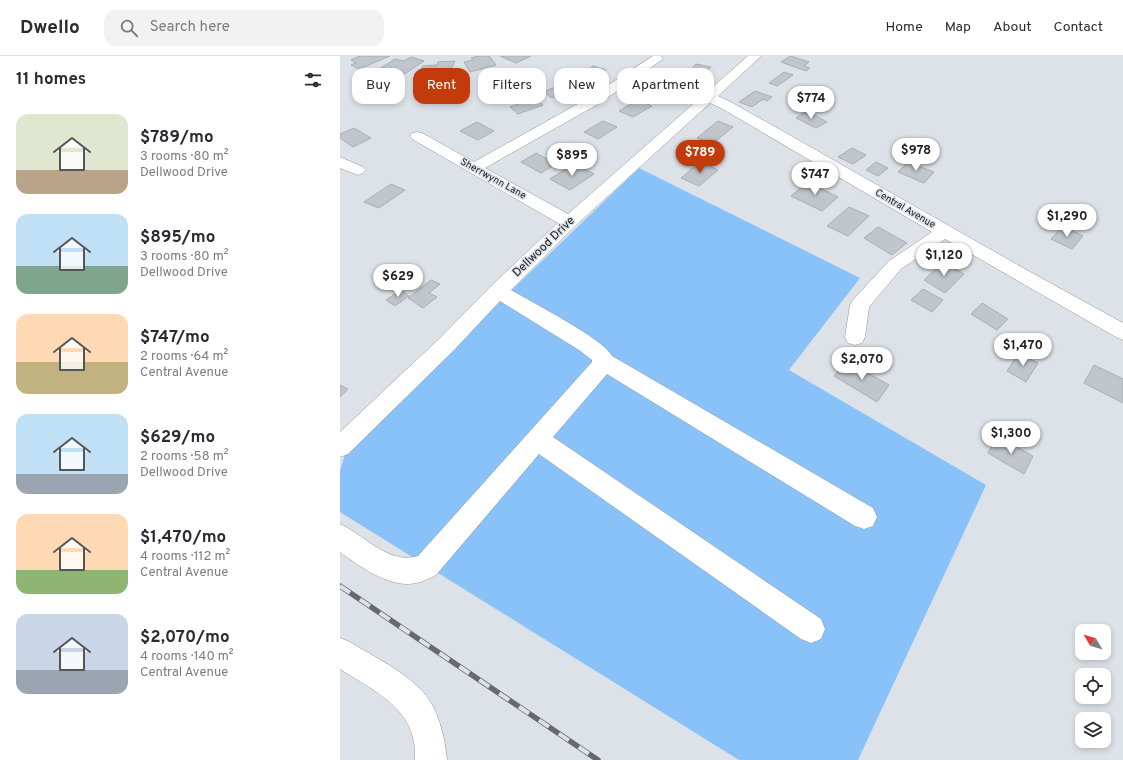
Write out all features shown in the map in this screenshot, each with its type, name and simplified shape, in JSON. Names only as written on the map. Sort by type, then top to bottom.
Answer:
[{"type":"street","name":"Dellwood Drive","points":[[714,93],[755,56]]},
{"type":"street","points":[[474,168],[595,100],[657,59]]},
{"type":"street","name":"Central Avenue","points":[[714,100],[726,105],[944,232],[1123,332]]},
{"type":"street","name":"Dellwood Drive","points":[[340,447],[447,344],[498,291],[569,222],[701,104]]},
{"type":"street","name":"Sherrwynn Lane","points":[[417,136],[569,222]]},
{"type":"street","points":[[340,162],[358,170]]},
{"type":"street","points":[[855,337],[860,305],[895,265],[944,232]]},
{"type":"street","points":[[340,537],[384,564],[404,572],[418,571],[427,566],[603,364],[602,356],[586,344],[498,291]]},
{"type":"street","points":[[602,360],[864,518]]},
{"type":"street","points":[[537,439],[811,629]]},
{"type":"street","points":[[340,652],[400,691],[414,705],[424,724],[429,738],[431,760]]},
{"type":"shaded area","points":[[639,168],[860,278],[789,370],[986,485],[858,760],[739,760],[340,512],[340,471],[347,448]]},
{"type":"building","points":[[360,56],[390,56],[361,68],[357,68],[351,65],[356,63],[351,60]]},
{"type":"building","points":[[478,56],[489,56],[496,65],[478,68],[478,70],[470,72],[470,68],[468,68],[464,62],[473,60],[471,58]]},
{"type":"building","points":[[500,56],[531,56],[516,63]]},
{"type":"building","points":[[790,56],[809,62],[804,66],[810,68],[806,71],[781,62]]},
{"type":"building","points":[[411,57],[424,61],[405,74],[405,68],[381,68],[395,59],[404,61]]},
{"type":"building","points":[[455,61],[452,68],[422,68],[423,66],[437,65],[438,62]]},
{"type":"building","points":[[696,64],[711,67],[710,68],[692,68]]},
{"type":"building","points":[[784,72],[793,75],[777,86],[769,83]]},
{"type":"building","points":[[554,88],[554,97],[552,98],[546,94],[546,91]]},
{"type":"building","points":[[755,91],[772,97],[767,101],[763,99],[752,107],[739,102]]},
{"type":"building","points":[[518,104],[543,105],[518,114],[510,107]]},
{"type":"building","points":[[631,104],[647,104],[652,106],[633,117],[619,111]]},
{"type":"building","points":[[807,111],[827,122],[816,128],[796,118]]},
{"type":"building","points":[[603,121],[617,127],[598,139],[584,132]]},
{"type":"building","points":[[718,121],[733,127],[712,144],[697,138]]},
{"type":"building","points":[[477,122],[494,131],[478,140],[460,131]]},
{"type":"building","points":[[354,128],[371,138],[353,147],[340,138],[340,134]]},
{"type":"building","points":[[852,148],[866,155],[853,164],[838,157]]},
{"type":"building","points":[[536,153],[556,164],[541,173],[521,162]]},
{"type":"building","points":[[700,162],[718,170],[699,186],[681,178]]},
{"type":"building","points":[[876,162],[888,168],[878,176],[866,170]]},
{"type":"building","points":[[908,162],[934,172],[924,183],[898,172]]},
{"type":"building","points":[[574,164],[594,174],[570,190],[550,179]]},
{"type":"building","points":[[808,182],[838,197],[822,211],[791,196]]},
{"type":"building","points":[[391,184],[405,190],[379,208],[364,202]]},
{"type":"building","points":[[849,207],[869,216],[848,236],[827,226]]},
{"type":"building","points":[[1063,226],[1083,236],[1072,249],[1051,239]]},
{"type":"building","points":[[878,227],[907,243],[892,255],[864,238]]},
{"type":"building","points":[[943,262],[964,274],[945,293],[924,280]]},
{"type":"building","points":[[431,280],[440,284],[429,293],[437,297],[423,308],[408,298]]},
{"type":"building","points":[[923,289],[943,300],[932,312],[911,300]]},
{"type":"building","points":[[401,290],[409,296],[395,306],[386,300]]},
{"type":"building","points":[[982,303],[1008,319],[997,330],[971,314]]},
{"type":"building","points":[[1019,353],[1038,363],[1026,382],[1007,371]]},
{"type":"building","points":[[846,361],[889,385],[877,402],[834,376]]},
{"type":"building","points":[[1094,365],[1123,379],[1123,403],[1084,383]]},
{"type":"building","points":[[340,385],[348,389],[340,397]]},
{"type":"building","points":[[997,436],[1033,456],[1024,474],[988,453]]},
{"type":"railway","points":[[340,586],[598,760]]}]
